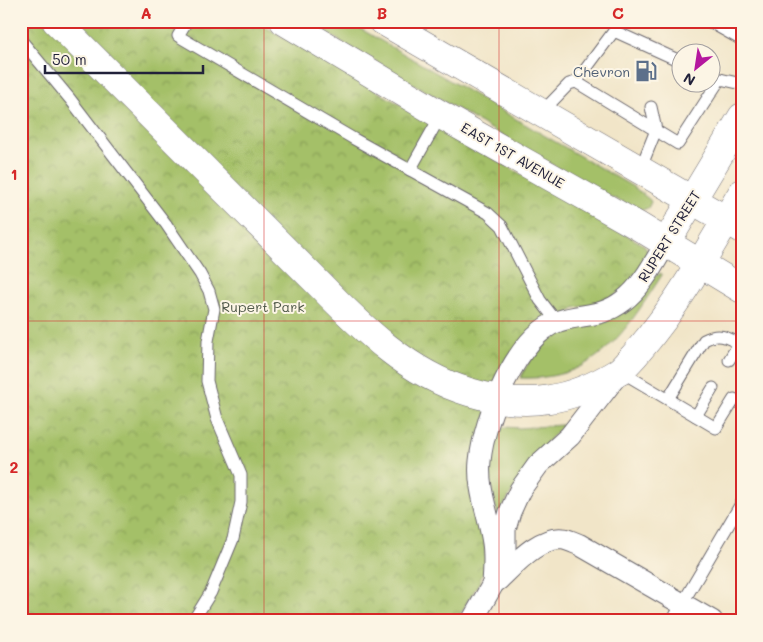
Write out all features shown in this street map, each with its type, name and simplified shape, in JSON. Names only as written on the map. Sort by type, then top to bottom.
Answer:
[{"type":"main road","points":[[56,21],[345,310],[397,356],[435,378],[467,392],[517,402],[549,400],[578,393],[620,371]]},
{"type":"main road","name":"EAST 1ST AVENUE","points":[[284,21],[441,115],[666,243],[742,289]]},
{"type":"main road","points":[[383,21],[734,225]]},
{"type":"main road","name":"RUPERT STREET","points":[[666,243],[742,116]]},
{"type":"main road","name":"RUPERT STREET","points":[[620,371],[643,348],[664,321],[700,264],[734,225],[742,192]]},
{"type":"street","name":"RUPERT STREET","points":[[493,584],[494,544],[481,491],[479,463],[484,436],[496,399],[519,357],[536,336],[557,322],[608,311],[625,300],[638,286],[666,243]]},
{"type":"street","name":"RUPERT STREET","points":[[472,621],[502,565],[505,549],[505,529],[520,490],[538,465],[570,436],[620,371]]},
{"type":"street","points":[[493,584],[519,559],[536,547],[551,540],[564,539],[580,545],[677,612],[712,621]]},
{"type":"lane","points":[[187,21],[178,36],[445,191],[488,213],[502,226],[540,300],[557,322]]},
{"type":"lane","points":[[708,21],[742,40]]},
{"type":"lane","points":[[541,113],[569,84],[576,82],[614,31],[670,56]]},
{"type":"lane","points":[[21,40],[70,99],[166,224],[200,274],[214,309],[208,342],[207,382],[217,419],[240,475],[241,502],[233,539],[211,592],[193,621]]},
{"type":"lane","points":[[666,68],[670,64]]},
{"type":"lane","points":[[720,78],[742,84]]},
{"type":"lane","points":[[576,82],[678,144],[707,92]]},
{"type":"lane","points":[[640,170],[656,130],[651,107]]},
{"type":"lane","points":[[410,170],[441,115]]},
{"type":"lane","points":[[668,399],[704,340],[713,335],[721,335],[740,344],[729,360]]},
{"type":"lane","points":[[620,371],[716,428],[734,400]]},
{"type":"lane","points":[[696,416],[713,388]]},
{"type":"lane","points":[[677,612],[742,502]]},
{"type":"green space","name":"Rupert Park","points":[[21,21],[255,21],[644,245],[648,252],[647,262],[626,288],[602,303],[574,308],[486,400],[485,567],[479,583],[456,621],[21,621]]},
{"type":"green space","points":[[306,21],[347,21],[635,188],[650,200],[648,208],[642,210],[599,192]]},
{"type":"green space","points":[[661,273],[662,275],[635,316],[606,349],[589,362],[569,371],[547,377],[520,378],[534,353],[548,338]]},
{"type":"green space","points":[[562,425],[533,457],[498,515],[491,483],[492,454],[496,432],[499,428],[504,427],[520,428]]},
{"type":"place","name":"Chevron","points":[[646,71]]}]
